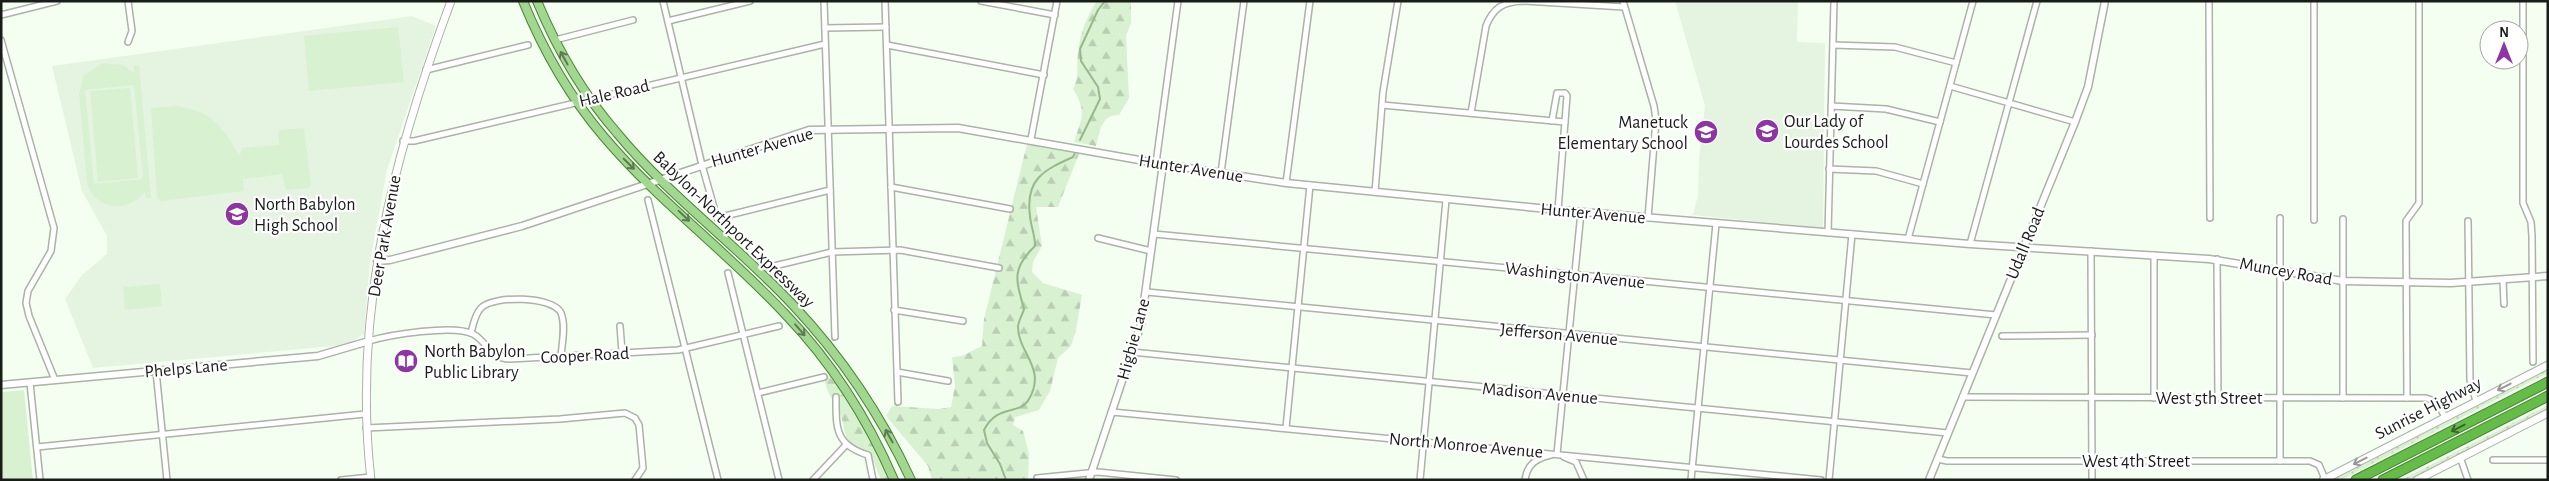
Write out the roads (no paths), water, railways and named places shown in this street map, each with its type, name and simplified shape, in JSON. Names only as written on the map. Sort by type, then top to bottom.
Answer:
[{"type":"highway","name":"Sunrise Highway","points":[[2356,480],[2548,382]]},
{"type":"highway","points":[[2383,480],[2548,396]]},
{"type":"main road","name":"Deer Park Avenue","points":[[371,478],[365,414],[369,341],[377,261],[403,141],[425,70],[451,1]]},
{"type":"main road","name":"Babylon-Northport Expressway","points":[[523,1],[549,58],[577,102],[603,136],[648,183],[766,294],[808,339],[836,376],[863,419],[894,480]]},
{"type":"main road","name":"Babylon-Northport Expressway","points":[[537,1],[555,40],[590,99],[621,139],[660,179],[783,294],[824,340],[872,408],[911,480]]},
{"type":"main road","name":"Sunrise Highway","points":[[2324,479],[2548,364]]},
{"type":"main road","points":[[2417,480],[2548,413]]},
{"type":"street","points":[[1,15],[57,1]]},
{"type":"street","points":[[128,1],[132,31],[128,42]]},
{"type":"street","points":[[663,1],[702,165],[717,218],[830,190]]},
{"type":"street","points":[[668,21],[750,1]]},
{"type":"street","points":[[824,1],[835,337]]},
{"type":"street","points":[[886,1],[898,402]]},
{"type":"street","points":[[981,1],[1055,14]]},
{"type":"street","points":[[1031,139],[1057,1]]},
{"type":"street","name":"Higbie Lane","points":[[1090,477],[1141,324],[1147,292],[1178,1]]},
{"type":"street","points":[[1221,173],[1244,1]]},
{"type":"street","points":[[1374,192],[1382,105],[1398,1]]},
{"type":"street","points":[[1828,233],[1834,1]]},
{"type":"street","points":[[1970,244],[2037,1]]},
{"type":"street","name":"Udall Road","points":[[1929,480],[2075,122],[2088,86],[2105,1]]},
{"type":"street","points":[[2209,1],[2210,218]]},
{"type":"street","points":[[2314,1],[2314,220]]},
{"type":"street","points":[[2407,398],[2406,221],[2419,203],[2419,1]]},
{"type":"street","points":[[2523,1],[2523,203],[2531,222],[2533,362]]},
{"type":"street","points":[[1286,183],[1308,2]]},
{"type":"street","points":[[1471,113],[1486,26],[1490,15],[1499,6],[1509,2],[1624,4],[1654,106],[1656,120],[1648,218]]},
{"type":"street","points":[[1908,239],[1971,2]]},
{"type":"street","points":[[555,40],[633,20]]},
{"type":"street","points":[[825,28],[886,26]]},
{"type":"street","points":[[1,40],[54,228],[51,251],[28,290],[26,303],[29,316],[55,380]]},
{"type":"street","name":"Hale Road","points":[[403,141],[414,141],[826,44]]},
{"type":"street","points":[[425,70],[528,45]]},
{"type":"street","points":[[887,45],[1044,74]]},
{"type":"street","points":[[1833,45],[1895,47],[1956,63]]},
{"type":"street","points":[[1950,86],[2075,122]]},
{"type":"street","points":[[1552,121],[1555,97],[1561,92],[1567,96],[1558,210]]},
{"type":"street","points":[[1382,105],[1565,122]]},
{"type":"street","points":[[1831,106],[1886,108],[1940,122]]},
{"type":"street","name":"Hunter Avenue","points":[[377,261],[390,260],[522,226],[809,130],[889,128],[958,128],[1031,139],[1160,164],[1310,186],[1716,224],[1970,244],[2024,246]]},
{"type":"street","points":[[1830,169],[1876,171],[1923,184]]},
{"type":"street","points":[[1286,428],[1310,186]]},
{"type":"street","points":[[891,187],[1010,209]]},
{"type":"street","points":[[648,200],[718,480]]},
{"type":"street","points":[[1420,480],[1446,200]]},
{"type":"street","points":[[1557,454],[1581,212]]},
{"type":"street","points":[[2280,218],[2280,461]]},
{"type":"street","points":[[2343,219],[2343,398]]},
{"type":"street","points":[[2468,221],[2470,380],[2476,401]]},
{"type":"street","points":[[1692,480],[1716,224]]},
{"type":"street","name":"Washington Avenue","points":[[1154,234],[1996,315]]},
{"type":"street","points":[[1828,480],[1852,234]]},
{"type":"street","points":[[1098,238],[1151,251]]},
{"type":"street","name":"Muncey Road","points":[[2024,246],[2217,260],[2343,281],[2405,283],[2468,282],[2548,276]]},
{"type":"street","points":[[2091,250],[2092,480]]},
{"type":"street","points":[[770,267],[832,252],[893,251],[999,268]]},
{"type":"street","points":[[2154,255],[2154,398]]},
{"type":"street","points":[[2217,260],[2218,398]]},
{"type":"street","points":[[728,273],[779,480]]},
{"type":"street","points":[[2503,280],[2504,304]]},
{"type":"street","name":"Jefferson Avenue","points":[[1147,292],[1434,322],[1972,373]]},
{"type":"street","points":[[369,341],[408,333],[457,331],[471,333],[478,312],[485,305],[517,299],[550,304],[556,308],[562,316],[561,356]]},
{"type":"street","points":[[894,310],[963,321]]},
{"type":"street","points":[[620,326],[622,352]]},
{"type":"street","name":"Cooper Road","points":[[471,333],[491,353],[499,358],[685,349],[779,326]]},
{"type":"street","points":[[2002,336],[2092,335]]},
{"type":"street","name":"Phelps Lane","points":[[1,385],[318,356],[369,341]]},
{"type":"street","name":"Madison Avenue","points":[[1132,352],[1948,432]]},
{"type":"street","points":[[156,371],[166,480]]},
{"type":"street","points":[[896,372],[948,381]]},
{"type":"street","points":[[758,393],[824,377]]},
{"type":"street","points":[[30,383],[40,480]]},
{"type":"street","points":[[836,397],[838,431],[846,446],[868,455],[873,480]]},
{"type":"street","name":"West 5th Street","points":[[1963,397],[2407,398],[2434,400],[2445,417]]},
{"type":"street","name":"North Monroe Avenue","points":[[1112,412],[1821,480]]},
{"type":"street","points":[[37,447],[365,414]]},
{"type":"street","points":[[366,428],[560,419],[603,414],[631,415],[637,420],[640,428],[643,466],[637,478]]},
{"type":"street","points":[[813,480],[846,446]]},
{"type":"street","points":[[1525,480],[1531,464],[1539,458],[1557,454],[1576,462],[1584,480]]},
{"type":"street","points":[[2460,457],[2468,480]]},
{"type":"street","name":"West 4th Street","points":[[1938,459],[2315,462],[2320,467],[2324,479]]},
{"type":"street","points":[[2493,460],[2548,460]]},
{"type":"street","points":[[1037,478],[1090,477],[1176,480]]},
{"type":"street","points":[[341,480],[371,478]]},
{"type":"waterway","points":[[1080,140],[1100,99],[1098,87],[1081,61],[1080,49],[1098,10],[1105,1]]},
{"type":"waterway","points":[[1006,480],[1000,464],[987,443],[984,430],[996,416],[1025,404],[1034,388],[1035,378],[1033,369],[1019,336],[1018,327],[1024,309],[1017,275],[1022,261],[1035,246],[1029,203],[1031,193],[1034,184],[1045,172],[1053,166],[1073,157],[1075,153]]},
{"type":"waterway","points":[[1,214],[1,219]]},
{"type":"place","name":"Our Lady of Lourdes School","points":[[1767,131]]},
{"type":"place","name":"Manetuck Elementary School","points":[[1706,132]]},
{"type":"place","name":"North Babylon High School","points":[[237,214]]},
{"type":"place","name":"North Babylon Public Library","points":[[406,361]]}]
